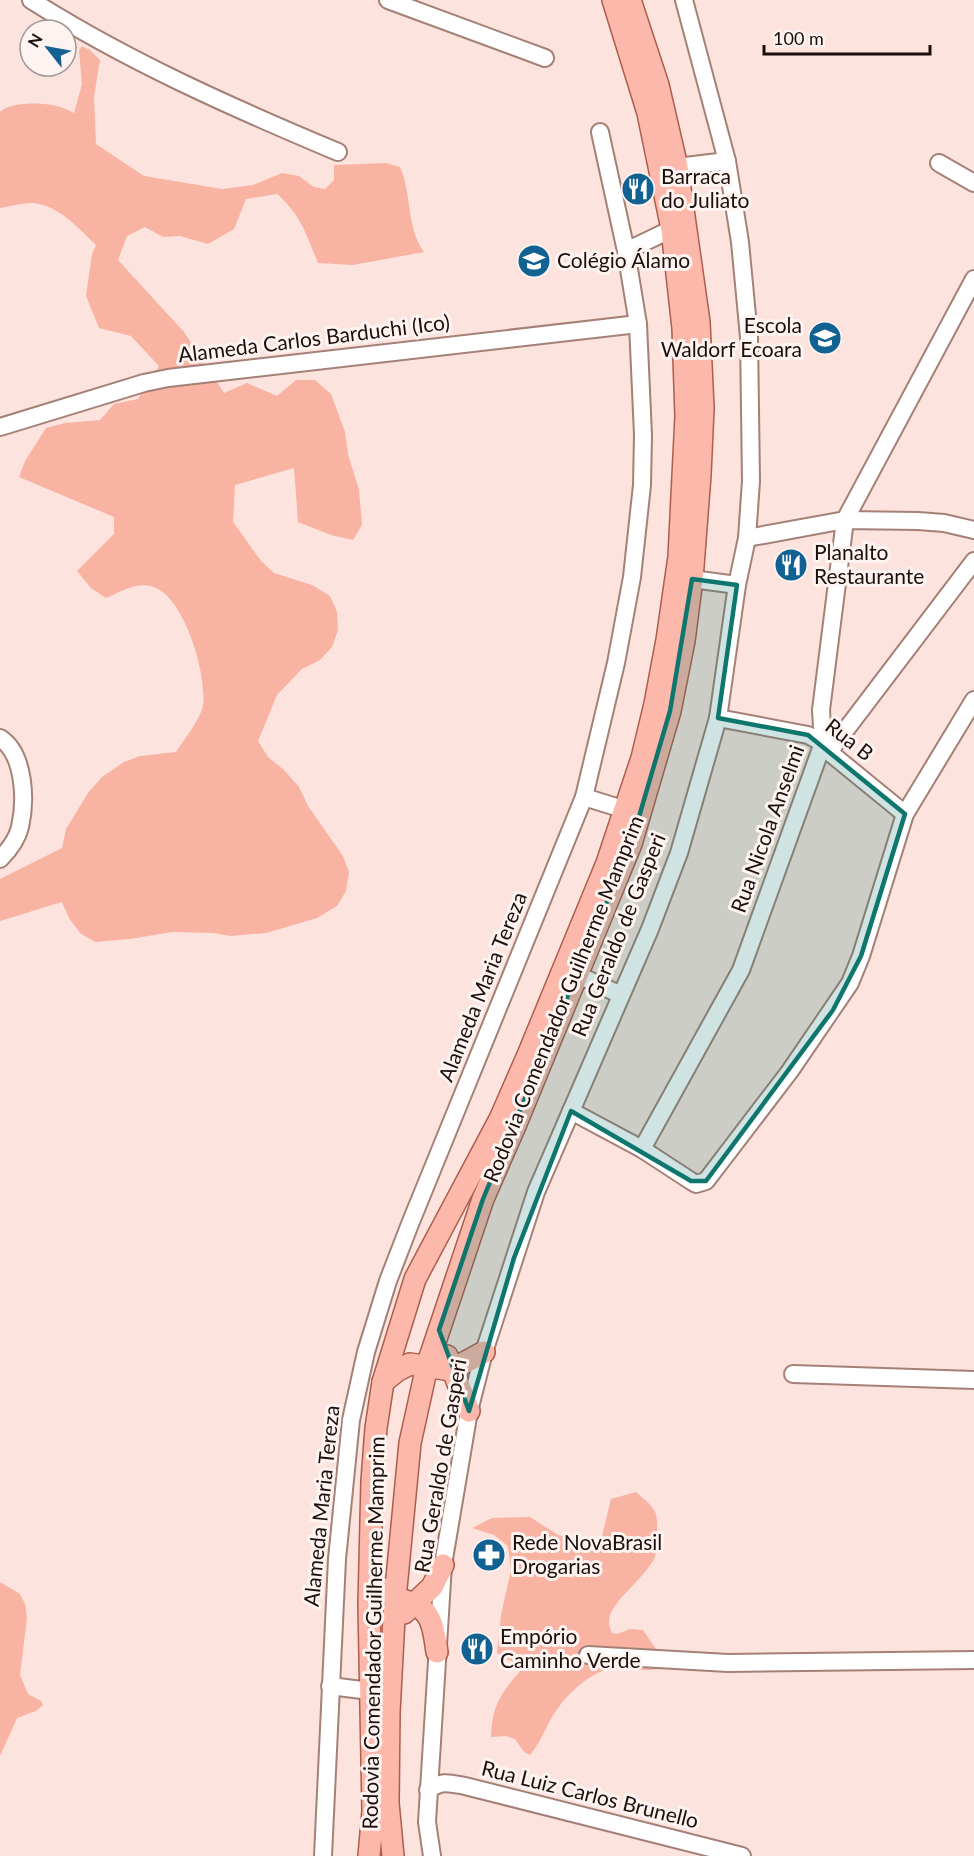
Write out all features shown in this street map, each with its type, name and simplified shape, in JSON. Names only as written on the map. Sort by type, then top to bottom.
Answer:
[{"type":"main road","name":"Rodovia Comendador Guilherme Mamprim","points":[[369,1856],[373,1811],[369,1604],[372,1564],[372,1481],[376,1428],[383,1382],[415,1279],[504,1108],[607,863],[626,810],[655,704],[679,557],[686,416],[683,328],[672,229],[648,114],[613,0]]},
{"type":"main road","name":"Rodovia Comendador Guilherme Mamprim","points":[[394,1850],[388,1803],[389,1712],[395,1622],[404,1601],[410,1443],[427,1366],[483,1199],[631,844],[670,711],[684,640],[692,579],[703,408],[699,322],[677,167],[658,85],[630,0]]},
{"type":"main road","points":[[439,1330],[469,1411]]},
{"type":"main road","points":[[383,1382],[410,1364],[452,1370],[484,1352]]},
{"type":"main road","points":[[372,1564],[379,1582],[428,1616],[433,1624],[437,1652]]},
{"type":"main road","points":[[404,1601],[432,1587],[443,1565]]},
{"type":"street","points":[[31,0],[64,21],[225,103],[338,152]]},
{"type":"street","points":[[388,0],[545,58]]},
{"type":"street","name":"Rua Geraldo de Gasperi","points":[[432,1856],[427,1822],[428,1790],[443,1565],[469,1411],[484,1352],[536,1191],[650,929],[679,853],[718,718],[737,585],[747,538],[751,481],[749,337],[740,243],[726,161],[684,0]]},
{"type":"street","name":"Alameda Maria Tereza","points":[[324,1856],[330,1686],[342,1491],[351,1420],[366,1352],[388,1281],[410,1224],[584,797],[616,663],[632,577],[642,485],[643,435],[638,324],[626,251],[600,132]]},
{"type":"street","points":[[677,167],[726,161]]},
{"type":"street","points":[[939,162],[974,183]]},
{"type":"street","points":[[626,251],[672,229]]},
{"type":"street","name":"Rua Nicola Anselmi","points":[[642,1149],[741,970],[826,748],[821,710],[845,520],[974,279]]},
{"type":"street","name":"Alameda Carlos Barduchi (Ico)","points":[[0,427],[144,383],[168,378],[638,324]]},
{"type":"street","points":[[747,538],[845,520],[944,523],[974,530]]},
{"type":"street","points":[[826,748],[974,561]]},
{"type":"street","points":[[692,579],[737,585]]},
{"type":"street","points":[[571,1111],[642,1149],[696,1184],[706,1180],[789,1071],[850,983],[861,956],[905,814],[974,700]]},
{"type":"street","name":"Rua B","points":[[718,718],[808,735],[905,814]]},
{"type":"street","points":[[0,738],[6,742],[15,755],[20,768],[22,803],[20,829],[13,844],[0,859]]},
{"type":"street","points":[[584,797],[626,810]]},
{"type":"street","points":[[578,975],[621,995]]},
{"type":"street","points":[[366,1352],[390,1359]]},
{"type":"street","points":[[793,1374],[974,1380]]},
{"type":"street","points":[[588,1654],[728,1663],[974,1660]]},
{"type":"street","points":[[330,1686],[370,1691]]},
{"type":"street","points":[[430,1760],[447,1775],[465,1786]]},
{"type":"street","name":"Rua Luiz Carlos Brunello","points":[[428,1790],[437,1784],[465,1786],[742,1856]]},
{"type":"highlighted area","points":[[692,579],[737,585],[718,718],[808,735],[905,814],[861,956],[833,1010],[706,1181],[691,1181],[571,1111],[514,1258],[469,1411],[439,1330],[483,1199],[631,844],[670,711]]},
{"type":"shaded area","points":[[82,46],[100,60],[94,97],[96,144],[144,176],[222,189],[253,185],[282,173],[299,176],[314,187],[325,189],[334,180],[334,165],[386,163],[400,167],[404,177],[414,232],[424,252],[353,265],[318,263],[297,217],[277,194],[246,199],[234,229],[208,244],[180,236],[163,237],[145,227],[127,236],[118,260],[184,332],[224,393],[247,383],[277,396],[296,380],[315,380],[331,394],[345,432],[348,454],[359,490],[362,525],[353,540],[331,535],[298,522],[294,468],[235,485],[233,522],[261,561],[274,573],[312,585],[330,596],[337,612],[338,630],[332,647],[320,660],[302,669],[277,695],[258,741],[268,757],[299,787],[308,806],[343,856],[349,872],[346,891],[337,906],[317,918],[266,933],[231,936],[172,932],[95,942],[80,933],[69,918],[62,902],[0,921],[0,879],[62,848],[66,829],[88,793],[102,777],[124,762],[140,756],[176,752],[196,722],[203,705],[202,676],[198,659],[186,624],[168,597],[158,589],[145,585],[125,589],[106,598],[91,588],[77,571],[114,534],[114,517],[19,477],[25,461],[46,428],[65,423],[100,420],[114,404],[138,399],[159,366],[131,336],[99,328],[86,296],[92,254],[96,245],[68,219],[51,208],[33,203],[0,208],[0,112],[11,106],[35,104],[58,106],[74,113],[82,84],[79,50]]},
{"type":"shaded area","points":[[636,1492],[653,1508],[657,1518],[655,1554],[644,1574],[614,1608],[609,1618],[610,1627],[612,1633],[617,1634],[630,1629],[643,1630],[656,1649],[671,1659],[672,1665],[650,1670],[606,1670],[592,1676],[561,1704],[530,1755],[524,1752],[515,1739],[506,1736],[491,1737],[493,1716],[499,1699],[523,1668],[497,1653],[501,1615],[511,1570],[508,1546],[494,1535],[472,1528],[492,1518],[530,1517],[558,1535],[600,1544],[611,1499]]},
{"type":"shaded area","points":[[0,1582],[20,1594],[25,1604],[27,1618],[20,1675],[28,1694],[41,1701],[43,1705],[36,1711],[17,1718],[0,1756]]},
{"type":"place","name":"Barraca do Juliato","points":[[638,189]]},
{"type":"place","name":"Colégio Álamo","points":[[534,261]]},
{"type":"place","name":"Escola Waldorf Ecoara","points":[[825,338]]},
{"type":"place","name":"Planalto Restaurante","points":[[791,565]]},
{"type":"place","name":"Rede NovaBrasil Drogarias","points":[[489,1555]]},
{"type":"place","name":"Empório Caminho Verde","points":[[477,1649]]}]
